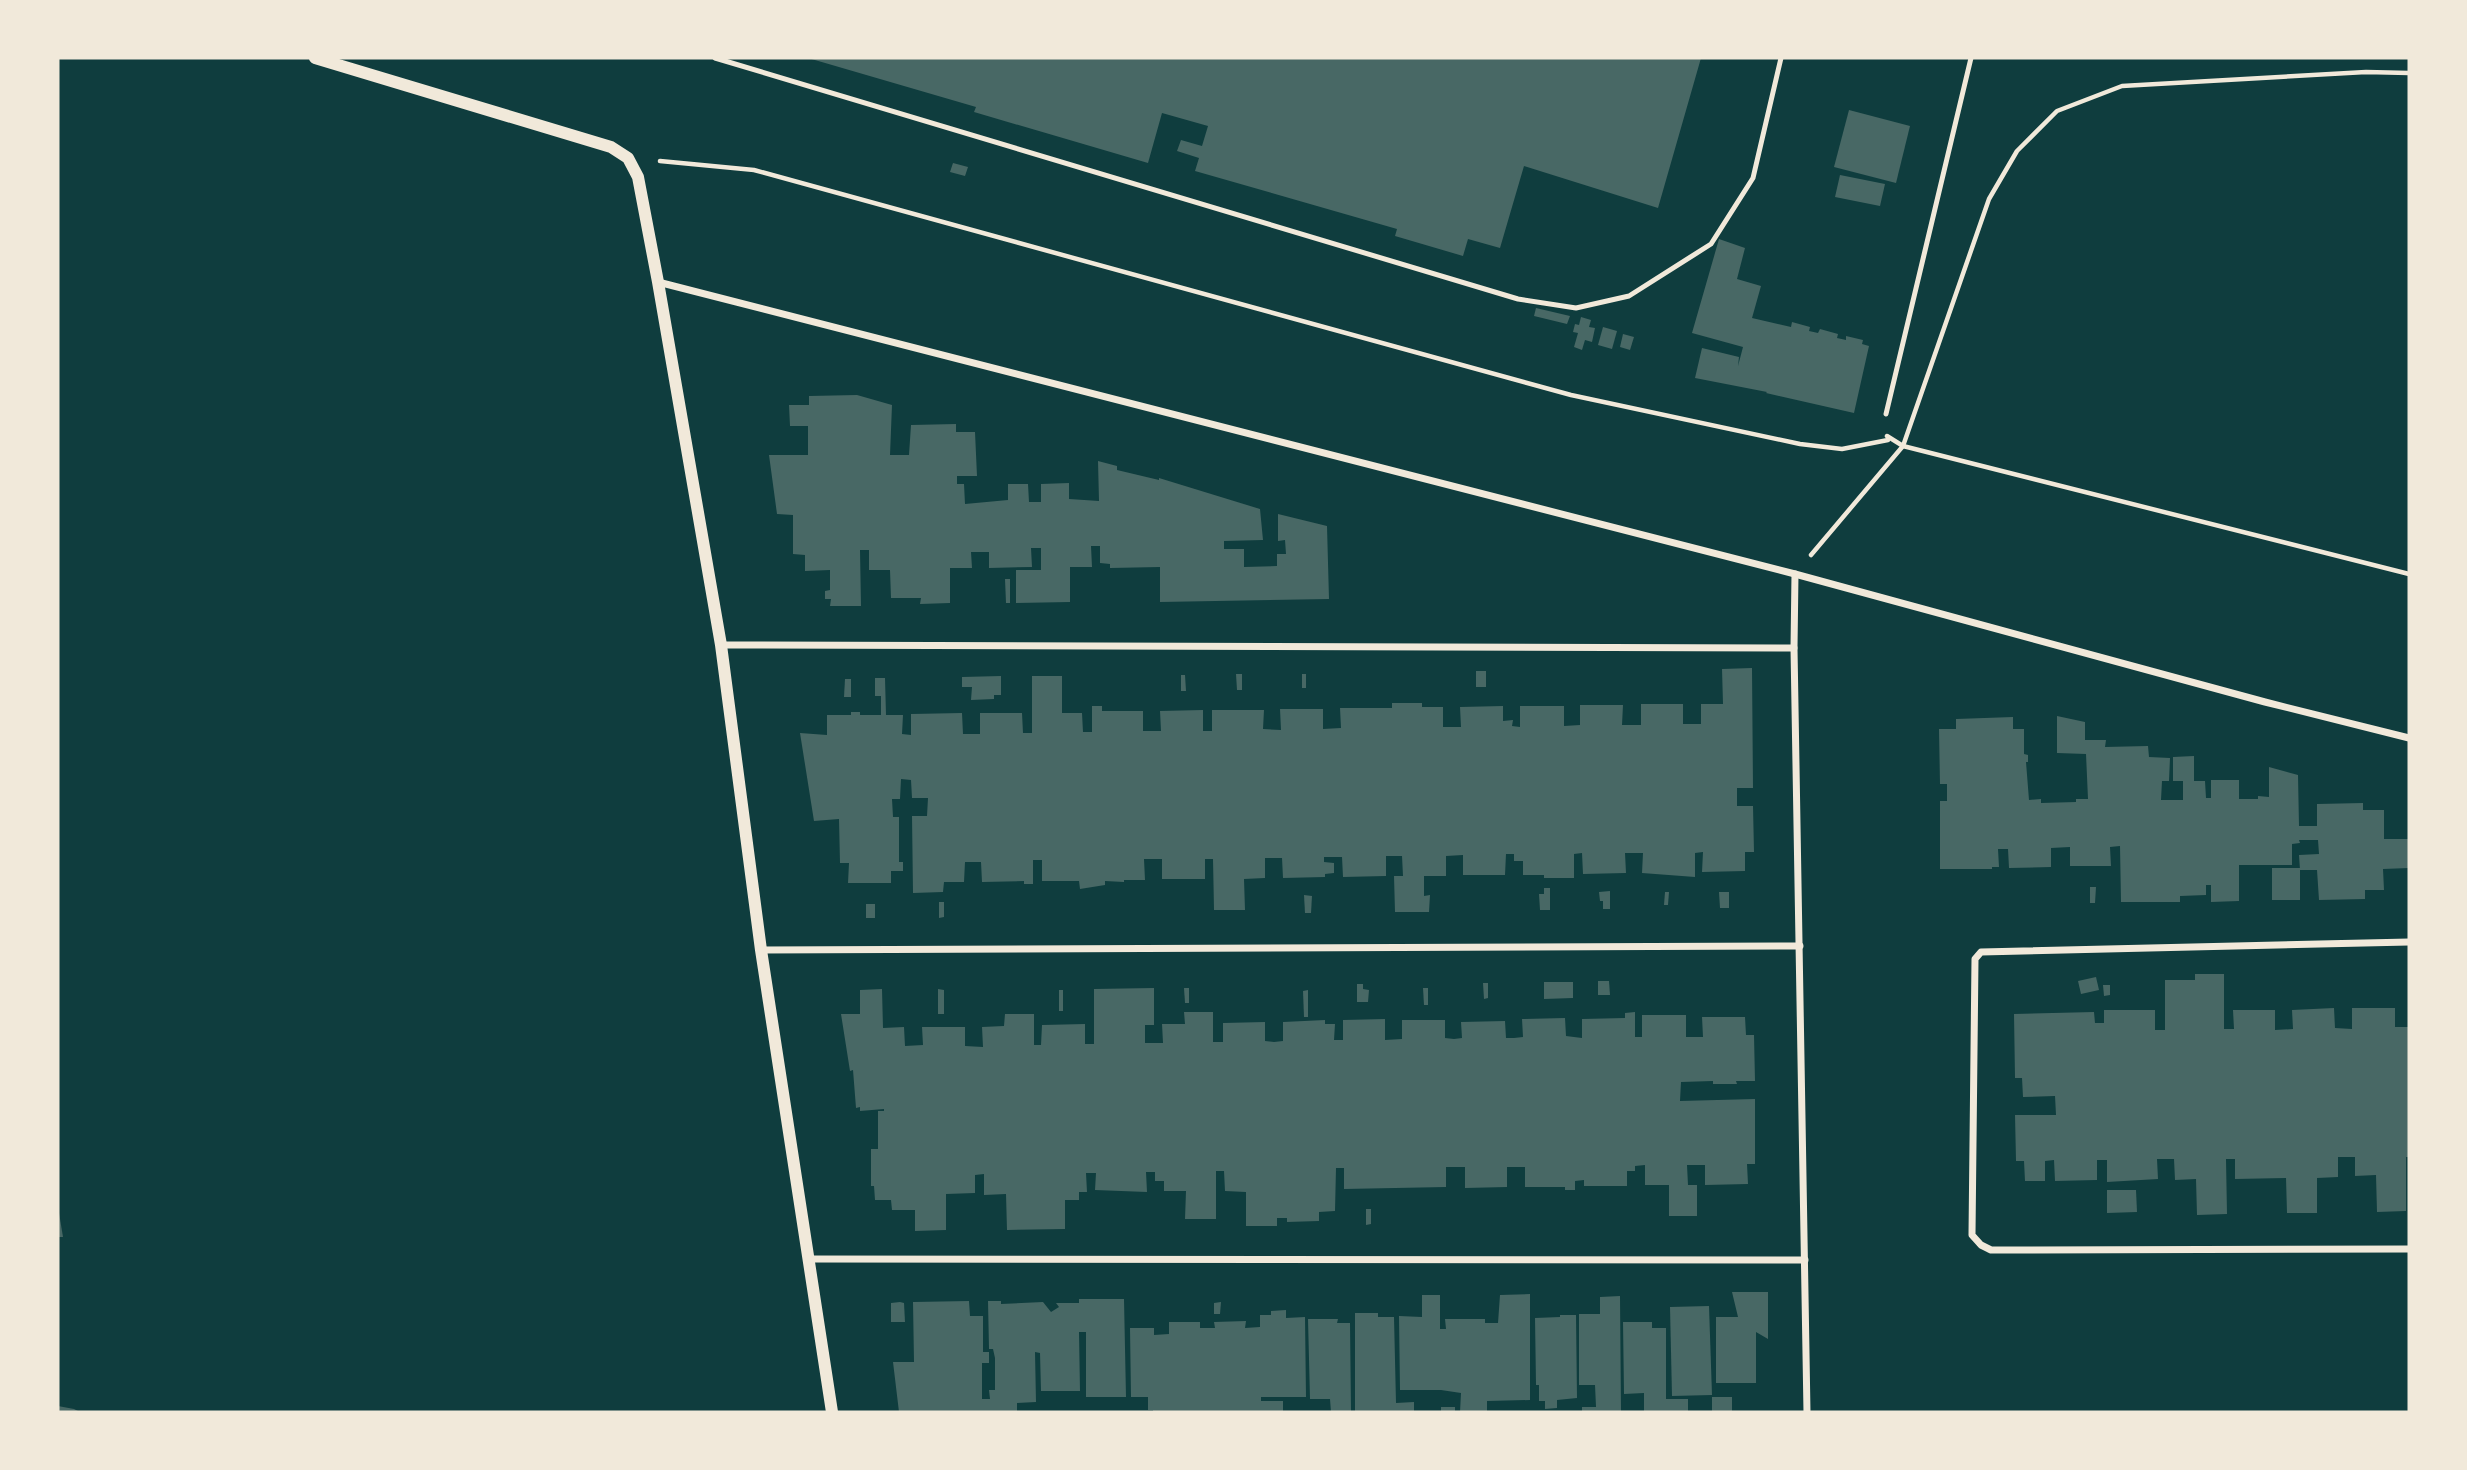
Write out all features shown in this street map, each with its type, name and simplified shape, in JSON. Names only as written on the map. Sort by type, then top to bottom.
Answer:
[{"type":"street","points":[[314,58],[611,147],[628,158],[638,177],[721,645],[761,950],[832,1412]]},
{"type":"street","points":[[658,282],[1796,574],[2265,702],[2409,738]]},
{"type":"street","points":[[1796,574],[1794,648],[1807,1412]]},
{"type":"street","points":[[721,645],[1794,648]]},
{"type":"street","points":[[2409,942],[1981,952],[1975,959],[1972,1236],[1981,1245],[1992,1250],[2409,1250]]},
{"type":"street","points":[[761,950],[1800,946]]},
{"type":"street","points":[[808,1259],[1805,1260]]},
{"type":"lane","points":[[715,58],[1504,295],[1576,308],[1629,296],[1711,243],[1753,178],[1781,58]]},
{"type":"lane","points":[[1886,414],[1971,58]]},
{"type":"path","points":[[1796,574],[1903,446],[1989,199],[2017,151],[2057,111],[2122,86],[2366,72],[2409,73]]},
{"type":"path","points":[[628,158],[754,170],[1571,394],[1811,445],[1842,449],[1889,440],[1903,446],[2409,574]]},
{"type":"path","points":[[1886,414],[1884,432],[1889,440]]},
{"type":"building","points":[[808,58],[1701,58],[1658,208],[1524,166],[1500,248],[1468,239],[1463,256],[1395,236],[1397,229],[1195,171],[1199,158],[1177,151],[1181,140],[1202,146],[1208,126],[1162,113],[1148,163],[974,112],[976,107]]},
{"type":"building","points":[[1849,110],[1910,126],[1896,183],[1834,167]]},
{"type":"building","points":[[953,163],[968,167],[965,176],[950,172]]},
{"type":"building","points":[[1840,175],[1885,184],[1880,206],[1835,197]]},
{"type":"building","points":[[1719,239],[1745,248],[1737,279],[1761,286],[1752,318],[1791,327],[1792,322],[1810,327],[1809,331],[1818,333],[1820,329],[1838,334],[1837,338],[1846,340],[1846,336],[1863,340],[1862,344],[1869,346],[1854,413],[1695,378],[1702,348],[1739,357],[1738,366],[1743,347],[1692,333]]},
{"type":"building","points":[[1536,308],[1570,316],[1567,324],[1534,316]]},
{"type":"building","points":[[1581,317],[1591,320],[1589,327],[1595,328],[1592,342],[1585,340],[1582,350],[1574,347],[1578,333],[1573,332]]},
{"type":"building","points":[[1603,327],[1617,331],[1612,349],[1598,345]]},
{"type":"building","points":[[1623,334],[1634,337],[1630,350],[1620,347]]},
{"type":"building","points":[[857,395],[892,405],[890,455],[909,455],[911,425],[956,424],[956,432],[975,432],[977,476],[957,476],[957,484],[964,484],[965,504],[1008,500],[1008,484],[1028,484],[1029,502],[1041,502],[1041,484],[1069,483],[1069,499],[1099,501],[1098,461],[1117,466],[1117,470],[1159,478],[1260,509],[1263,540],[1224,541],[1224,549],[1244,549],[1244,567],[1277,566],[1277,554],[1286,554],[1285,540],[1278,541],[1278,514],[1327,526],[1329,599],[1160,602],[1160,567],[1110,568],[1110,564],[1100,563],[1100,546],[1091,546],[1092,567],[1070,567],[1070,602],[1016,603],[1016,570],[1041,570],[1041,548],[1031,548],[1032,567],[989,568],[989,552],[971,552],[972,568],[950,568],[950,603],[920,604],[921,598],[891,598],[890,570],[869,570],[869,550],[860,550],[861,606],[830,606],[831,599],[825,599],[825,591],[830,590],[830,570],[805,571],[805,555],[793,554],[793,515],[777,514],[769,455],[808,455],[808,426],[790,426],[789,405],[809,405],[809,396]]},
{"type":"building","points":[[1005,579],[1010,579],[1010,603],[1006,603]]},
{"type":"building","points":[[1752,668],[1753,788],[1737,788],[1737,806],[1753,806],[1754,852],[1745,852],[1745,871],[1702,872],[1703,852],[1695,853],[1695,877],[1642,873],[1643,853],[1625,853],[1626,873],[1583,874],[1582,853],[1574,854],[1574,878],[1544,878],[1544,875],[1523,875],[1523,861],[1514,861],[1514,854],[1506,854],[1505,875],[1463,875],[1463,855],[1446,856],[1446,876],[1424,876],[1424,896],[1430,895],[1429,912],[1395,912],[1394,876],[1403,876],[1402,856],[1386,856],[1386,876],[1343,877],[1342,857],[1324,857],[1324,862],[1334,863],[1334,873],[1325,874],[1325,877],[1283,878],[1282,858],[1265,858],[1265,878],[1244,879],[1245,910],[1214,910],[1213,859],[1205,859],[1205,879],[1162,879],[1162,859],[1144,859],[1145,880],[1105,881],[1105,885],[1080,889],[1079,881],[1042,881],[1042,860],[1033,860],[1033,884],[1024,884],[1024,881],[982,882],[981,862],[965,862],[964,882],[944,882],[943,892],[913,893],[912,816],[927,816],[928,798],[912,798],[911,780],[901,779],[900,799],[892,799],[893,817],[899,817],[899,862],[903,862],[903,871],[891,871],[891,883],[848,883],[849,863],[840,863],[839,819],[814,821],[800,733],[827,735],[827,715],[851,715],[851,712],[860,712],[860,715],[881,715],[881,696],[875,696],[875,678],[885,678],[886,715],[903,715],[902,734],[911,735],[911,714],[962,713],[963,734],[980,734],[980,713],[1022,713],[1023,733],[1032,733],[1032,676],[1062,676],[1062,713],[1082,713],[1083,732],[1092,732],[1092,706],[1102,706],[1102,711],[1143,711],[1143,731],[1161,731],[1160,711],[1203,710],[1203,731],[1212,731],[1212,710],[1264,710],[1263,729],[1281,730],[1280,709],[1323,709],[1323,729],[1341,728],[1340,708],[1392,708],[1392,703],[1422,703],[1422,707],[1443,707],[1443,727],[1461,727],[1460,707],[1503,706],[1503,721],[1513,720],[1512,726],[1520,727],[1520,706],[1564,706],[1564,726],[1580,725],[1580,705],[1623,705],[1622,725],[1641,725],[1641,704],[1683,704],[1683,724],[1701,724],[1701,704],[1723,704],[1722,669]]},
{"type":"building","points":[[1476,671],[1486,671],[1486,687],[1476,687]]},
{"type":"building","points":[[1236,674],[1242,674],[1242,690],[1237,690]]},
{"type":"building","points":[[1302,674],[1306,674],[1306,688],[1302,688]]},
{"type":"building","points":[[1181,675],[1185,675],[1186,691],[1181,691]]},
{"type":"building","points":[[1001,676],[1001,695],[994,695],[994,699],[971,700],[972,687],[962,687],[962,677]]},
{"type":"building","points":[[845,679],[851,679],[851,697],[844,697]]},
{"type":"building","points":[[2057,716],[2085,722],[2085,740],[2106,740],[2105,747],[2148,746],[2149,757],[2170,758],[2169,781],[2162,781],[2161,800],[2183,800],[2183,781],[2173,781],[2173,757],[2194,756],[2194,781],[2205,781],[2206,798],[2211,798],[2211,780],[2239,780],[2239,799],[2258,799],[2258,796],[2269,797],[2269,767],[2298,775],[2299,826],[2317,826],[2317,804],[2363,803],[2363,810],[2384,810],[2384,839],[2409,839],[2409,868],[2383,869],[2384,890],[2365,890],[2365,899],[2319,900],[2317,870],[2300,870],[2299,855],[2319,854],[2318,840],[2299,840],[2300,843],[2292,844],[2292,865],[2239,865],[2239,901],[2211,902],[2211,885],[2206,885],[2206,895],[2180,896],[2180,902],[2121,902],[2120,846],[2110,847],[2111,866],[2070,866],[2070,847],[2051,848],[2051,867],[2009,868],[2008,849],[1998,849],[1999,867],[1940,869],[1940,801],[1947,801],[1947,784],[1940,784],[1939,729],[1956,729],[1956,719],[2013,717],[2013,729],[2024,729],[2024,754],[2028,755],[2026,762],[2029,800],[2041,799],[2041,803],[2088,799],[2086,754],[2057,753]]},
{"type":"building","points":[[2272,868],[2300,868],[2300,900],[2272,900]]},
{"type":"building","points":[[2090,887],[2096,887],[2095,903],[2090,903]]},
{"type":"building","points":[[1544,888],[1550,888],[1550,910],[1540,910],[1539,894],[1544,894]]},
{"type":"building","points":[[1610,891],[1610,909],[1603,909],[1599,892]]},
{"type":"building","points":[[1665,892],[1669,892],[1668,905],[1664,905]]},
{"type":"building","points":[[1719,892],[1729,892],[1729,908],[1720,908]]},
{"type":"building","points":[[1304,895],[1312,896],[1311,913],[1305,913]]},
{"type":"building","points":[[939,902],[944,902],[944,917],[939,918]]},
{"type":"building","points":[[866,904],[875,904],[875,918],[866,918]]},
{"type":"building","points":[[2195,974],[2224,974],[2224,1029],[2234,1029],[2233,1010],[2275,1010],[2275,1030],[2293,1029],[2292,1010],[2334,1008],[2335,1028],[2352,1029],[2352,1008],[2395,1008],[2395,1027],[2409,1027],[2409,1157],[2406,1157],[2406,1211],[2377,1212],[2376,1175],[2355,1176],[2355,1157],[2338,1157],[2338,1177],[2317,1178],[2317,1213],[2287,1213],[2286,1178],[2235,1179],[2235,1159],[2226,1159],[2227,1214],[2197,1215],[2196,1179],[2175,1180],[2174,1159],[2157,1159],[2158,1179],[2107,1182],[2107,1160],[2097,1160],[2097,1180],[2055,1181],[2054,1160],[2045,1161],[2045,1181],[2025,1181],[2024,1161],[2016,1161],[2015,1115],[2056,1115],[2055,1096],[2023,1097],[2022,1078],[2015,1078],[2014,1014],[2094,1012],[2095,1023],[2104,1023],[2104,1010],[2155,1010],[2155,1030],[2165,1030],[2165,980],[2195,980]]},
{"type":"building","points":[[2096,977],[2099,990],[2081,994],[2078,981]]},
{"type":"building","points":[[1598,981],[1609,981],[1610,995],[1598,995]]},
{"type":"building","points":[[1544,982],[1573,982],[1573,998],[1544,999]]},
{"type":"building","points":[[1483,983],[1488,983],[1488,998],[1484,999]]},
{"type":"building","points":[[1357,984],[1363,984],[1363,989],[1369,990],[1368,1002],[1357,1002]]},
{"type":"building","points":[[2103,985],[2110,985],[2110,995],[2104,996]]},
{"type":"building","points":[[1154,988],[1154,1025],[1145,1025],[1145,1043],[1163,1043],[1162,1024],[1185,1024],[1184,1012],[1213,1012],[1213,1042],[1223,1042],[1223,1023],[1265,1022],[1265,1041],[1274,1042],[1283,1041],[1283,1022],[1325,1020],[1325,1024],[1335,1024],[1334,1040],[1343,1040],[1343,1020],[1385,1019],[1385,1040],[1402,1039],[1402,1020],[1445,1020],[1445,1038],[1454,1039],[1462,1038],[1461,1022],[1505,1021],[1506,1038],[1514,1038],[1523,1037],[1522,1019],[1565,1018],[1566,1036],[1582,1038],[1582,1019],[1625,1018],[1625,1013],[1635,1012],[1635,1037],[1642,1037],[1642,1015],[1686,1015],[1686,1037],[1703,1037],[1702,1017],[1745,1017],[1746,1035],[1754,1035],[1755,1081],[1736,1081],[1737,1084],[1713,1084],[1713,1081],[1681,1082],[1680,1101],[1755,1099],[1755,1164],[1747,1164],[1748,1184],[1705,1185],[1705,1165],[1687,1165],[1688,1185],[1697,1185],[1697,1216],[1669,1216],[1669,1185],[1645,1185],[1645,1165],[1635,1166],[1635,1171],[1627,1171],[1627,1186],[1584,1186],[1584,1180],[1575,1181],[1575,1190],[1565,1190],[1565,1187],[1525,1187],[1525,1167],[1507,1167],[1507,1187],[1465,1188],[1465,1167],[1446,1167],[1446,1187],[1344,1189],[1344,1168],[1336,1168],[1335,1211],[1319,1212],[1319,1221],[1287,1222],[1287,1218],[1277,1218],[1277,1226],[1246,1226],[1246,1192],[1225,1191],[1224,1171],[1216,1171],[1216,1219],[1185,1219],[1186,1191],[1164,1191],[1164,1181],[1155,1181],[1155,1172],[1146,1172],[1147,1192],[1095,1190],[1096,1173],[1086,1173],[1087,1192],[1079,1192],[1079,1200],[1065,1200],[1065,1229],[1007,1230],[1006,1194],[984,1195],[984,1174],[975,1175],[975,1193],[946,1194],[946,1230],[915,1231],[915,1210],[892,1210],[891,1200],[875,1200],[874,1186],[871,1186],[871,1149],[878,1149],[878,1111],[884,1109],[860,1111],[860,1107],[856,1108],[853,1070],[850,1071],[841,1014],[860,1014],[860,990],[882,989],[883,1028],[904,1027],[905,1046],[923,1045],[922,1027],[965,1027],[965,1046],[983,1047],[982,1027],[1004,1026],[1005,1014],[1034,1014],[1034,1045],[1041,1045],[1042,1025],[1085,1024],[1085,1044],[1094,1044],[1094,989]]},
{"type":"building","points":[[1184,988],[1189,988],[1189,1003],[1185,1003]]},
{"type":"building","points":[[1423,988],[1428,988],[1428,1005],[1424,1005]]},
{"type":"building","points":[[938,989],[944,990],[944,1014],[938,1014]]},
{"type":"building","points":[[1059,990],[1063,990],[1063,1011],[1059,1011]]},
{"type":"building","points":[[1308,990],[1308,1017],[1304,1017],[1303,991]]},
{"type":"building","points":[[2107,1190],[2136,1190],[2137,1212],[2107,1213]]},
{"type":"building","points":[[58,1207],[63,1237],[58,1237]]},
{"type":"building","points":[[1366,1209],[1371,1209],[1371,1224],[1366,1225]]},
{"type":"building","points":[[1732,1292],[1768,1292],[1768,1339],[1756,1332],[1756,1383],[1716,1383],[1716,1317],[1738,1317]]},
{"type":"building","points":[[1530,1294],[1530,1400],[1487,1401],[1487,1412],[1460,1412],[1461,1393],[1400,1390],[1399,1316],[1422,1317],[1422,1295],[1440,1295],[1440,1329],[1446,1329],[1445,1319],[1485,1319],[1485,1323],[1498,1323],[1500,1295]]},
{"type":"building","points":[[1620,1296],[1621,1412],[1582,1412],[1582,1407],[1596,1407],[1595,1385],[1579,1385],[1579,1314],[1600,1314],[1600,1297]]},
{"type":"building","points":[[1079,1299],[1124,1299],[1126,1397],[1086,1397],[1086,1332],[1079,1332],[1080,1391],[1041,1391],[1040,1353],[1035,1352],[1036,1402],[1017,1403],[1017,1412],[899,1412],[893,1362],[914,1362],[913,1302],[969,1301],[970,1316],[983,1316],[983,1352],[989,1352],[989,1363],[982,1363],[982,1399],[990,1399],[989,1390],[995,1390],[995,1358],[993,1349],[989,1349],[988,1301],[1001,1301],[1001,1304],[1043,1302],[1051,1312],[1059,1307],[1056,1303],[1079,1303]]},
{"type":"building","points":[[1221,1302],[1220,1314],[1214,1314],[1214,1303]]},
{"type":"building","points":[[891,1303],[904,1303],[905,1322],[891,1322]]},
{"type":"building","points":[[1709,1306],[1712,1395],[1672,1396],[1670,1307]]},
{"type":"building","points":[[1286,1310],[1286,1318],[1305,1317],[1306,1397],[1261,1397],[1261,1401],[1283,1401],[1283,1412],[1153,1412],[1148,1410],[1148,1397],[1131,1397],[1130,1328],[1154,1328],[1154,1335],[1169,1334],[1169,1322],[1200,1322],[1200,1328],[1215,1328],[1214,1322],[1246,1321],[1245,1328],[1260,1327],[1260,1315]]},
{"type":"building","points":[[1355,1313],[1378,1313],[1378,1317],[1394,1317],[1396,1403],[1414,1402],[1414,1412],[1355,1412]]},
{"type":"building","points":[[1576,1315],[1577,1398],[1557,1400],[1557,1408],[1545,1409],[1545,1401],[1539,1401],[1539,1385],[1536,1385],[1535,1318]]},
{"type":"building","points":[[1308,1319],[1338,1319],[1337,1323],[1350,1323],[1351,1412],[1331,1412],[1330,1399],[1310,1399]]},
{"type":"building","points":[[1623,1322],[1652,1322],[1652,1328],[1666,1328],[1666,1399],[1688,1399],[1688,1412],[1644,1412],[1644,1393],[1624,1394]]},
{"type":"building","points":[[1712,1397],[1732,1397],[1732,1412],[1712,1412]]},
{"type":"building","points":[[58,1406],[74,1409],[80,1412],[58,1412]]},
{"type":"building","points":[[1441,1407],[1455,1407],[1455,1412],[1441,1412]]}]
